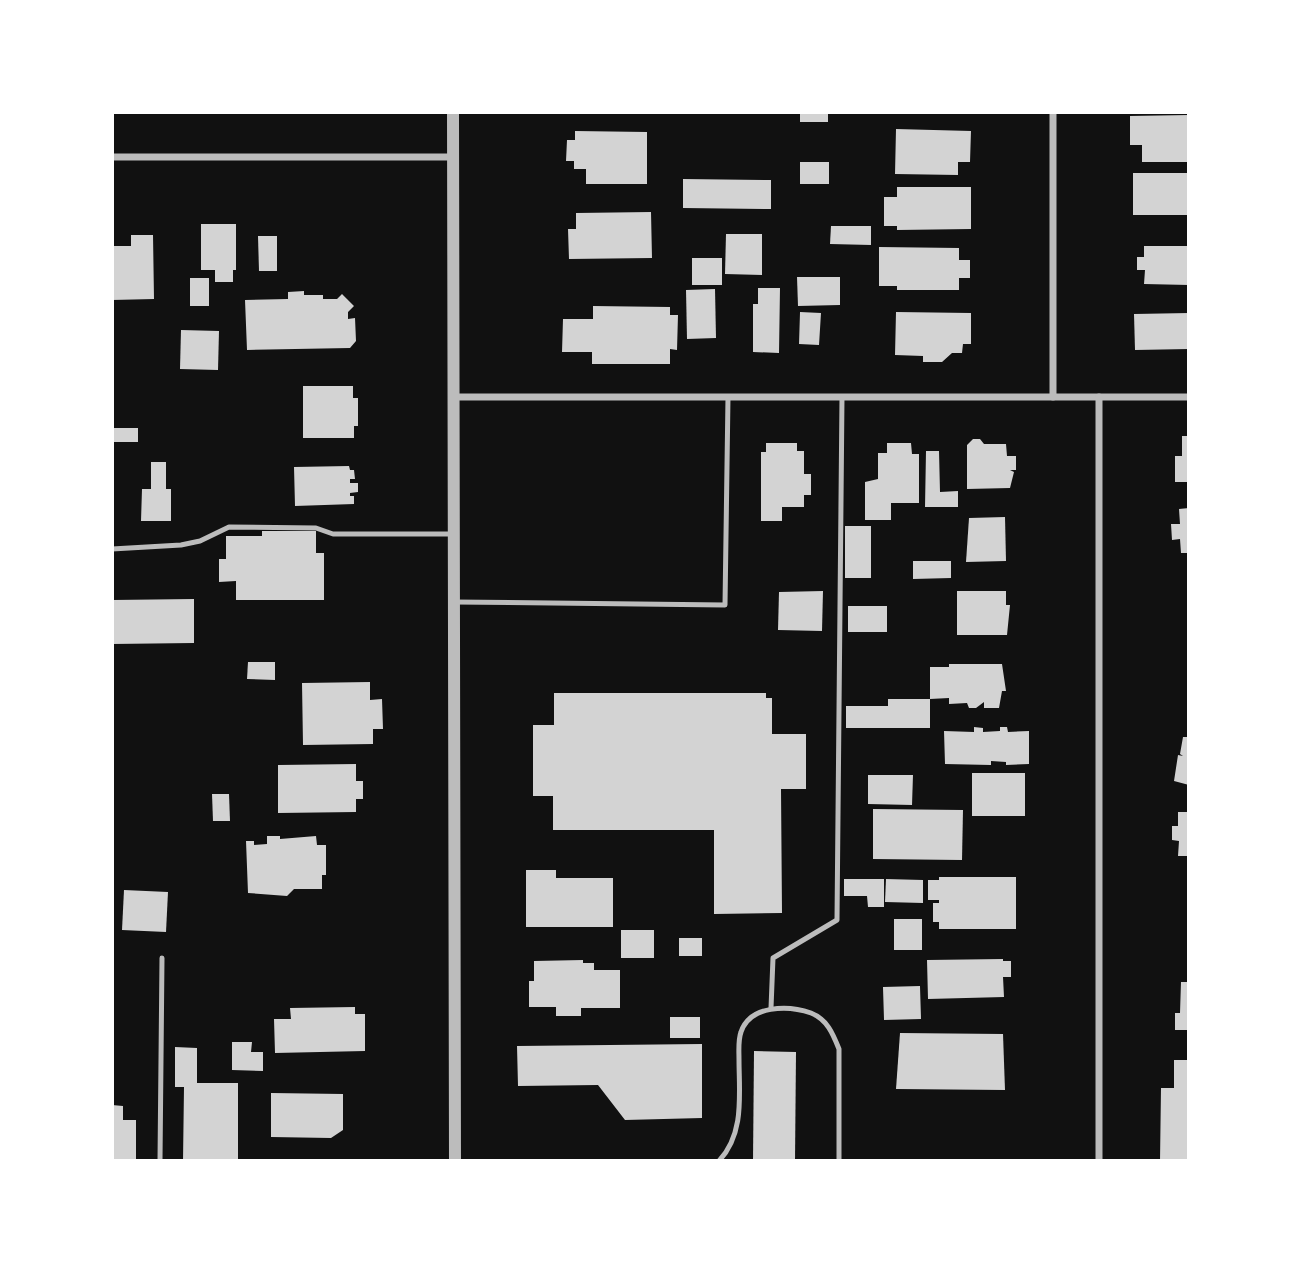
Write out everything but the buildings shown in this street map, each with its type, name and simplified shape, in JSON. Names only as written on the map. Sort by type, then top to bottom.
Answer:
[{"type":"street","points":[[453,112],[455,1161]]},
{"type":"street","points":[[1053,112],[1053,397]]},
{"type":"street","points":[[112,156],[453,157]]},
{"type":"street","points":[[454,397],[1189,397]]},
{"type":"street","points":[[1100,397],[1100,1161]]},
{"type":"lane","points":[[454,602],[725,604],[728,397]]},
{"type":"lane","points":[[771,1008],[773,958],[837,920],[842,397]]},
{"type":"lane","points":[[112,549],[181,545],[200,541],[229,527],[316,528],[332,534],[454,534]]},
{"type":"lane","points":[[160,1161],[162,958]]},
{"type":"lane","points":[[719,1161],[739,1118],[741,1032],[750,1018],[771,1008],[804,1010],[817,1015],[829,1026],[835,1039],[839,1049],[839,1161]]}]
